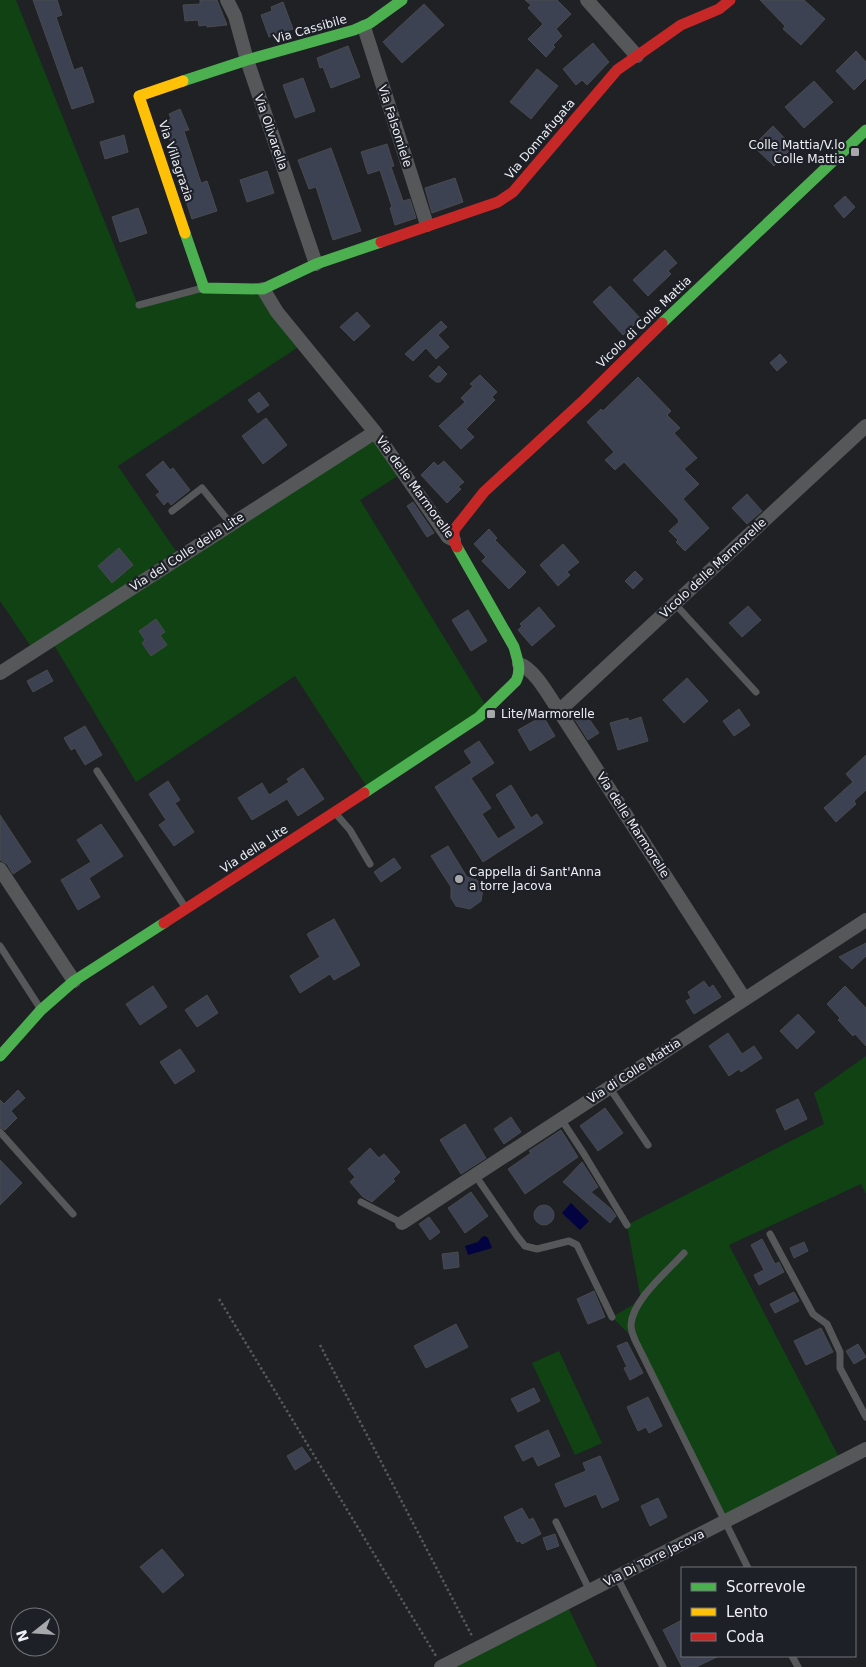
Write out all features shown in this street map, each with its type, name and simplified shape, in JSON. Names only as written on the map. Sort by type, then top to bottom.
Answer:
[{"type":"street","name":"Via Olivarella","points":[[227,0],[234,16],[316,264]]},
{"type":"street","name":"Via Cassibile","points":[[247,60],[364,27],[402,0]]},
{"type":"street","points":[[587,0],[637,56]]},
{"type":"street","name":"Via Donnafugata","points":[[263,289],[316,264],[498,202],[514,192],[618,70],[681,25],[718,9],[730,0]]},
{"type":"street","name":"Via Falsomiele","points":[[364,27],[427,225]]},
{"type":"street","name":"Via Villagrazia","points":[[204,288],[139,96],[247,60]]},
{"type":"street","name":"Vicolo di Colle Mattia","points":[[454,540],[454,530],[484,492],[584,400],[688,297],[866,130]]},
{"type":"street","points":[[204,288],[263,289]]},
{"type":"street","name":"Via delle Marmorelle","points":[[263,289],[277,312],[375,432],[448,536],[454,540],[458,550],[508,633],[519,664],[526,666],[535,676],[559,711],[744,998]]},
{"type":"street","name":"Vicolo delle Marmorelle","points":[[559,711],[866,426]]},
{"type":"street","name":"Via del Colle della Lite","points":[[0,671],[375,432]]},
{"type":"street","name":"Via della Lite","points":[[1,1054],[41,1010],[74,981],[479,717],[516,681],[519,675],[519,664]]},
{"type":"street","points":[[0,869],[74,981]]},
{"type":"street","name":"Via di Colle Mattia","points":[[402,1223],[866,920]]},
{"type":"street","name":"Via Di Torre Jacova","points":[[442,1667],[866,1449]]},
{"type":"lane","points":[[138,305],[204,288]]},
{"type":"lane","points":[[172,512],[202,488],[231,524]]},
{"type":"lane","points":[[674,604],[756,692]]},
{"type":"lane","points":[[97,772],[186,909]]},
{"type":"lane","points":[[335,812],[350,830],[370,864]]},
{"type":"lane","points":[[0,946],[41,1010]]},
{"type":"lane","points":[[609,1087],[648,1145]]},
{"type":"lane","points":[[561,1119],[627,1225]]},
{"type":"lane","points":[[0,1132],[73,1214]]},
{"type":"lane","points":[[475,1175],[525,1246],[537,1249],[569,1241],[577,1245],[612,1317]]},
{"type":"lane","points":[[361,1202],[402,1223]]},
{"type":"lane","points":[[770,1234],[813,1314],[827,1324],[840,1352],[840,1368],[866,1417]]},
{"type":"lane","points":[[684,1253],[641,1301],[634,1312],[631,1328],[635,1340],[747,1567]]},
{"type":"lane","points":[[556,1522],[590,1591]]},
{"type":"lane","points":[[617,1577],[663,1667]]},
{"type":"path","points":[[219,1299],[442,1667]]},
{"type":"path","points":[[320,1345],[478,1648]]},
{"type":"green space","points":[[0,0],[16,0],[138,305],[204,288],[263,289],[303,344],[118,466],[180,557],[375,432],[404,472],[360,500],[491,714],[369,790],[295,676],[136,782],[51,640],[34,651],[0,601]]},
{"type":"green space","points":[[866,1056],[866,1194],[861,1184],[729,1245],[841,1461],[724,1522],[635,1340],[612,1317],[641,1300],[627,1225],[824,1124],[814,1093]]},
{"type":"green space","points":[[559,1351],[602,1443],[575,1455],[532,1363]]},
{"type":"green space","points":[[566,1603],[597,1667],[441,1667]]},
{"type":"shaded area","points":[[571,1203],[589,1221],[580,1230],[562,1213]]},
{"type":"shaded area","points":[[485,1236],[488,1238],[492,1248],[468,1255],[465,1246],[478,1242]]},
{"type":"building","points":[[33,0],[57,0],[62,15],[56,17],[74,70],[82,67],[94,102],[72,109]]},
{"type":"building","points":[[200,0],[217,0],[227,25],[207,27],[207,25],[199,26],[198,20],[185,21],[183,5],[200,4]]},
{"type":"building","points":[[525,0],[557,0],[571,14],[556,29],[562,36],[553,45],[555,47],[546,57],[528,39],[543,24],[528,8],[531,5]]},
{"type":"building","points":[[760,0],[804,0],[825,19],[801,45],[783,29],[785,26]]},
{"type":"building","points":[[283,2],[293,29],[269,37],[261,15],[272,11],[271,7]]},
{"type":"building","points":[[424,4],[444,25],[402,63],[383,42]]},
{"type":"building","points":[[593,43],[609,62],[587,85],[582,80],[576,85],[563,69]]},
{"type":"building","points":[[348,46],[360,77],[331,88],[323,67],[320,68],[317,58]]},
{"type":"building","points":[[856,51],[866,62],[866,78],[854,90],[836,71]]},
{"type":"building","points":[[537,69],[558,86],[531,119],[510,102]]},
{"type":"building","points":[[303,78],[315,111],[295,118],[283,85]]},
{"type":"building","points":[[814,81],[833,102],[804,128],[785,107]]},
{"type":"building","points":[[180,109],[189,130],[184,131],[201,183],[207,181],[217,211],[192,219],[170,153],[175,152],[163,123],[171,119],[169,114]]},
{"type":"building","points":[[773,126],[793,147],[774,166],[753,146]]},
{"type":"building","points":[[124,135],[128,152],[105,159],[100,142]]},
{"type":"building","points":[[387,144],[394,166],[391,167],[403,201],[410,199],[416,218],[395,225],[390,208],[392,207],[380,170],[368,174],[361,152]]},
{"type":"building","points":[[331,148],[361,231],[333,240],[316,187],[309,189],[298,160]]},
{"type":"building","points":[[267,171],[274,193],[247,202],[240,180]]},
{"type":"building","points":[[455,178],[463,202],[432,213],[425,188]]},
{"type":"building","points":[[845,196],[855,207],[844,218],[834,206]]},
{"type":"building","points":[[138,208],[147,233],[120,242],[112,217]]},
{"type":"building","points":[[665,250],[677,263],[668,271],[671,274],[648,296],[633,280]]},
{"type":"building","points":[[610,286],[641,319],[623,335],[593,302]]},
{"type":"building","points":[[357,312],[370,326],[354,341],[340,327]]},
{"type":"building","points":[[441,321],[447,327],[438,335],[449,347],[436,359],[426,348],[413,361],[405,354]]},
{"type":"building","points":[[780,354],[787,362],[777,371],[770,363]]},
{"type":"building","points":[[439,366],[447,374],[440,382],[436,382],[429,376]]},
{"type":"building","points":[[480,375],[497,392],[492,397],[495,400],[466,429],[474,437],[461,449],[439,426],[465,402],[461,398],[473,386],[470,384]]},
{"type":"building","points":[[638,377],[671,411],[667,415],[680,428],[674,433],[697,458],[684,469],[699,484],[683,499],[709,528],[685,551],[669,531],[679,522],[678,519],[624,462],[615,470],[605,460],[614,452],[587,422],[601,409],[603,411]]},
{"type":"building","points":[[259,392],[269,405],[258,413],[248,400]]},
{"type":"building","points":[[266,418],[287,445],[263,464],[242,436]]},
{"type":"building","points":[[163,461],[170,470],[173,468],[190,490],[171,505],[168,501],[164,505],[156,495],[160,492],[146,475]]},
{"type":"building","points":[[444,461],[464,482],[458,487],[461,489],[447,503],[421,475],[434,462],[438,466]]},
{"type":"building","points":[[747,494],[762,511],[747,524],[732,508]]},
{"type":"building","points":[[413,502],[434,533],[427,537],[407,506]]},
{"type":"building","points":[[489,529],[497,538],[495,540],[526,572],[509,589],[482,561],[486,557],[474,544]]},
{"type":"building","points":[[563,544],[579,562],[567,572],[570,575],[558,586],[540,565]]},
{"type":"building","points":[[119,548],[133,565],[112,583],[98,566]]},
{"type":"building","points":[[635,571],[643,579],[633,589],[625,581]]},
{"type":"building","points":[[748,606],[761,620],[742,637],[729,623]]},
{"type":"building","points":[[539,607],[555,626],[532,646],[518,630],[522,626],[520,624]]},
{"type":"building","points":[[468,610],[487,641],[471,651],[452,620]]},
{"type":"building","points":[[156,619],[165,632],[160,635],[167,645],[151,656],[142,643],[145,640],[139,631]]},
{"type":"building","points":[[47,670],[53,681],[33,692],[27,681]]},
{"type":"building","points":[[687,678],[708,701],[684,723],[663,700]]},
{"type":"building","points":[[582,709],[599,733],[588,740],[572,715]]},
{"type":"building","points":[[739,709],[750,725],[734,736],[723,721]]},
{"type":"building","points":[[543,716],[555,736],[530,751],[518,730]]},
{"type":"building","points":[[641,717],[648,741],[618,750],[610,723],[628,718],[629,721]]},
{"type":"building","points":[[85,726],[102,755],[85,765],[75,748],[71,750],[64,738]]},
{"type":"building","points":[[479,741],[494,763],[471,778],[491,808],[482,814],[498,839],[516,828],[496,795],[511,785],[531,818],[537,814],[543,823],[483,862],[435,787],[472,763],[464,751]]},
{"type":"building","points":[[866,755],[866,790],[854,801],[856,804],[836,822],[824,808],[853,782],[846,774]]},
{"type":"building","points":[[303,768],[324,799],[298,816],[287,799],[252,820],[238,798],[262,783],[269,795],[289,782],[287,779]]},
{"type":"building","points":[[168,781],[180,800],[175,803],[194,832],[174,846],[159,825],[166,820],[149,794]]},
{"type":"building","points":[[0,815],[31,862],[13,874],[7,864],[0,860]]},
{"type":"building","points":[[101,824],[123,856],[89,878],[100,897],[78,910],[61,880],[91,862],[77,840]]},
{"type":"building","name":"Cappella di Sant'Anna a torre Jacova","points":[[448,846],[467,877],[477,880],[483,889],[481,901],[470,909],[456,906],[451,898],[451,887],[431,856]]},
{"type":"building","points":[[394,858],[401,868],[381,882],[374,872]]},
{"type":"building","points":[[334,919],[360,965],[334,980],[330,974],[300,993],[290,976],[320,957],[307,934]]},
{"type":"building","points":[[866,943],[866,956],[852,969],[839,957]]},
{"type":"building","points":[[704,981],[709,988],[713,985],[721,997],[694,1014],[686,1001],[691,998],[688,992]]},
{"type":"building","points":[[153,986],[167,1007],[140,1025],[126,1004]]},
{"type":"building","points":[[845,986],[866,1008],[866,1046],[855,1034],[853,1036],[838,1020],[840,1018],[827,1004]]},
{"type":"building","points":[[207,995],[218,1013],[197,1027],[185,1010]]},
{"type":"building","points":[[798,1014],[815,1032],[797,1049],[780,1031]]},
{"type":"building","points":[[728,1033],[742,1054],[754,1046],[762,1058],[741,1072],[739,1069],[729,1076],[709,1046]]},
{"type":"building","points":[[180,1049],[195,1071],[175,1084],[160,1062]]},
{"type":"building","points":[[18,1090],[25,1098],[11,1111],[17,1118],[5,1130],[0,1127],[0,1100],[4,1104]]},
{"type":"building","points":[[798,1099],[807,1119],[785,1130],[776,1110]]},
{"type":"building","points":[[605,1108],[623,1133],[598,1151],[580,1126]]},
{"type":"building","points":[[511,1117],[521,1132],[504,1144],[494,1129]]},
{"type":"building","points":[[465,1124],[486,1158],[461,1174],[440,1140]]},
{"type":"building","points":[[561,1130],[578,1157],[525,1194],[508,1169],[531,1153],[529,1151]]},
{"type":"building","points":[[370,1148],[379,1158],[384,1154],[400,1172],[393,1179],[395,1181],[372,1202],[363,1197],[350,1182],[355,1177],[348,1169]]},
{"type":"building","points":[[0,1160],[22,1183],[0,1205]]},
{"type":"building","points":[[582,1162],[598,1187],[591,1192],[611,1209],[616,1216],[610,1223],[563,1182]]},
{"type":"building","points":[[471,1192],[488,1216],[465,1233],[448,1208]]},
{"type":"building","points":[[544,1205],[551,1208],[554,1215],[551,1222],[544,1225],[537,1222],[534,1215],[537,1208]]},
{"type":"building","points":[[429,1217],[440,1232],[430,1240],[419,1224]]},
{"type":"building","points":[[762,1239],[775,1264],[779,1262],[784,1272],[759,1285],[754,1275],[764,1270],[751,1245]]},
{"type":"building","points":[[804,1242],[808,1251],[794,1258],[790,1248]]},
{"type":"building","points":[[458,1252],[459,1267],[444,1269],[442,1254]]},
{"type":"building","points":[[594,1291],[605,1317],[588,1324],[577,1299]]},
{"type":"building","points":[[794,1292],[799,1301],[775,1313],[770,1304]]},
{"type":"building","points":[[456,1324],[468,1347],[426,1368],[414,1346]]},
{"type":"building","points":[[821,1328],[833,1352],[806,1365],[794,1341]]},
{"type":"building","points":[[627,1342],[643,1373],[630,1380],[624,1368],[627,1367],[617,1346]]},
{"type":"building","points":[[858,1344],[866,1357],[854,1364],[846,1351]]},
{"type":"building","points":[[534,1388],[540,1401],[518,1412],[511,1399]]},
{"type":"building","points":[[648,1397],[662,1426],[649,1433],[646,1427],[638,1431],[627,1407]]},
{"type":"building","points":[[548,1430],[560,1456],[538,1466],[533,1456],[523,1461],[515,1446]]},
{"type":"building","points":[[302,1447],[311,1460],[295,1470],[287,1456]]},
{"type":"building","points":[[600,1456],[619,1500],[602,1508],[596,1494],[565,1507],[555,1484],[586,1471],[583,1463]]},
{"type":"building","points":[[658,1498],[667,1517],[650,1526],[641,1506]]},
{"type":"building","points":[[522,1508],[529,1520],[533,1518],[541,1534],[522,1544],[520,1541],[517,1542],[504,1517]]},
{"type":"building","points":[[555,1534],[559,1546],[547,1550],[543,1538]]},
{"type":"building","points":[[162,1549],[184,1575],[163,1593],[140,1567]]},
{"type":"building","points":[[681,1621],[681,1657],[717,1657],[696,1667],[682,1667],[663,1630]]},
{"type":"traffic: fast","points":[[183,81],[247,60],[354,30],[370,23],[402,0]]},
{"type":"traffic: fast","points":[[662,323],[866,130]]},
{"type":"traffic: fast","points":[[185,233],[204,288],[263,289],[316,264],[381,242]]},
{"type":"traffic: fast","points":[[364,793],[479,717],[518,677],[518,664],[514,647],[457,547]]},
{"type":"traffic: fast","points":[[0,1056],[41,1010],[74,981],[164,923]]},
{"type":"traffic: slow","points":[[183,81],[139,96],[185,233]]},
{"type":"traffic: jam","points":[[381,242],[498,202],[513,192],[617,70],[681,25],[719,9],[730,0]]},
{"type":"traffic: jam","points":[[457,547],[454,540],[454,530],[484,492],[584,400],[662,323]]},
{"type":"traffic: jam","points":[[164,923],[364,793]]},
{"type":"place","name":"Colle Mattia/V.lo Colle Mattia","points":[[855,152]]},
{"type":"place","name":"Lite/Marmorelle","points":[[491,714]]},
{"type":"place","name":"Cappella di Sant'Anna a torre Jacova","points":[[459,879]]}]
